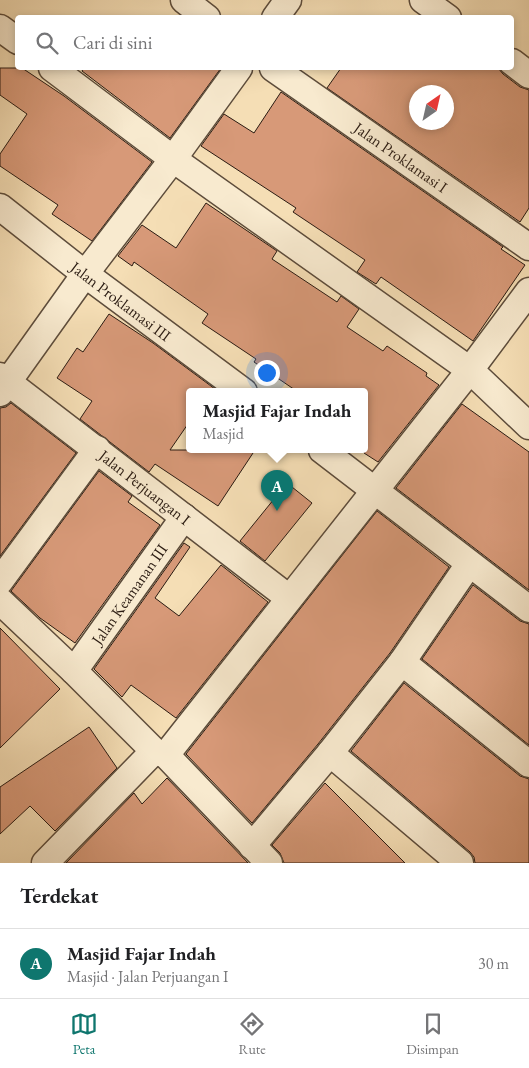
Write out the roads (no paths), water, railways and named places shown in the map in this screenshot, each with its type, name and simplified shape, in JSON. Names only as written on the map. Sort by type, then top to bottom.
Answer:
[{"type":"street","points":[[184,0],[202,15]]},
{"type":"street","points":[[277,15],[288,0]]},
{"type":"street","points":[[424,0],[444,15]]},
{"type":"street","points":[[0,28],[15,39]]},
{"type":"street","points":[[514,64],[529,75]]},
{"type":"street","points":[[55,70],[173,159],[470,370],[529,426]]},
{"type":"street","points":[[3,384],[173,159],[238,70]]},
{"type":"street","name":"Jalan Proklamasi I","points":[[276,70],[529,247]]},
{"type":"street","name":"Jalan Proklamasi III","points":[[0,207],[85,274],[239,388]]},
{"type":"street","points":[[45,863],[160,753],[376,490],[529,291]]},
{"type":"street","name":"Jalan Perjuangan I","points":[[3,384],[97,449],[289,598]]},
{"type":"street","points":[[0,581],[97,449]]},
{"type":"street","points":[[326,453],[529,609]]},
{"type":"street","name":"Jalan Keamanan III","points":[[74,671],[184,517]]},
{"type":"street","points":[[0,600],[160,753],[260,855],[330,753],[402,662],[469,564]]},
{"type":"street","points":[[402,662],[529,764]]},
{"type":"street","points":[[330,753],[460,863]]},
{"type":"place","name":"Masjid Fajar Indah","points":[[277,511]]}]
